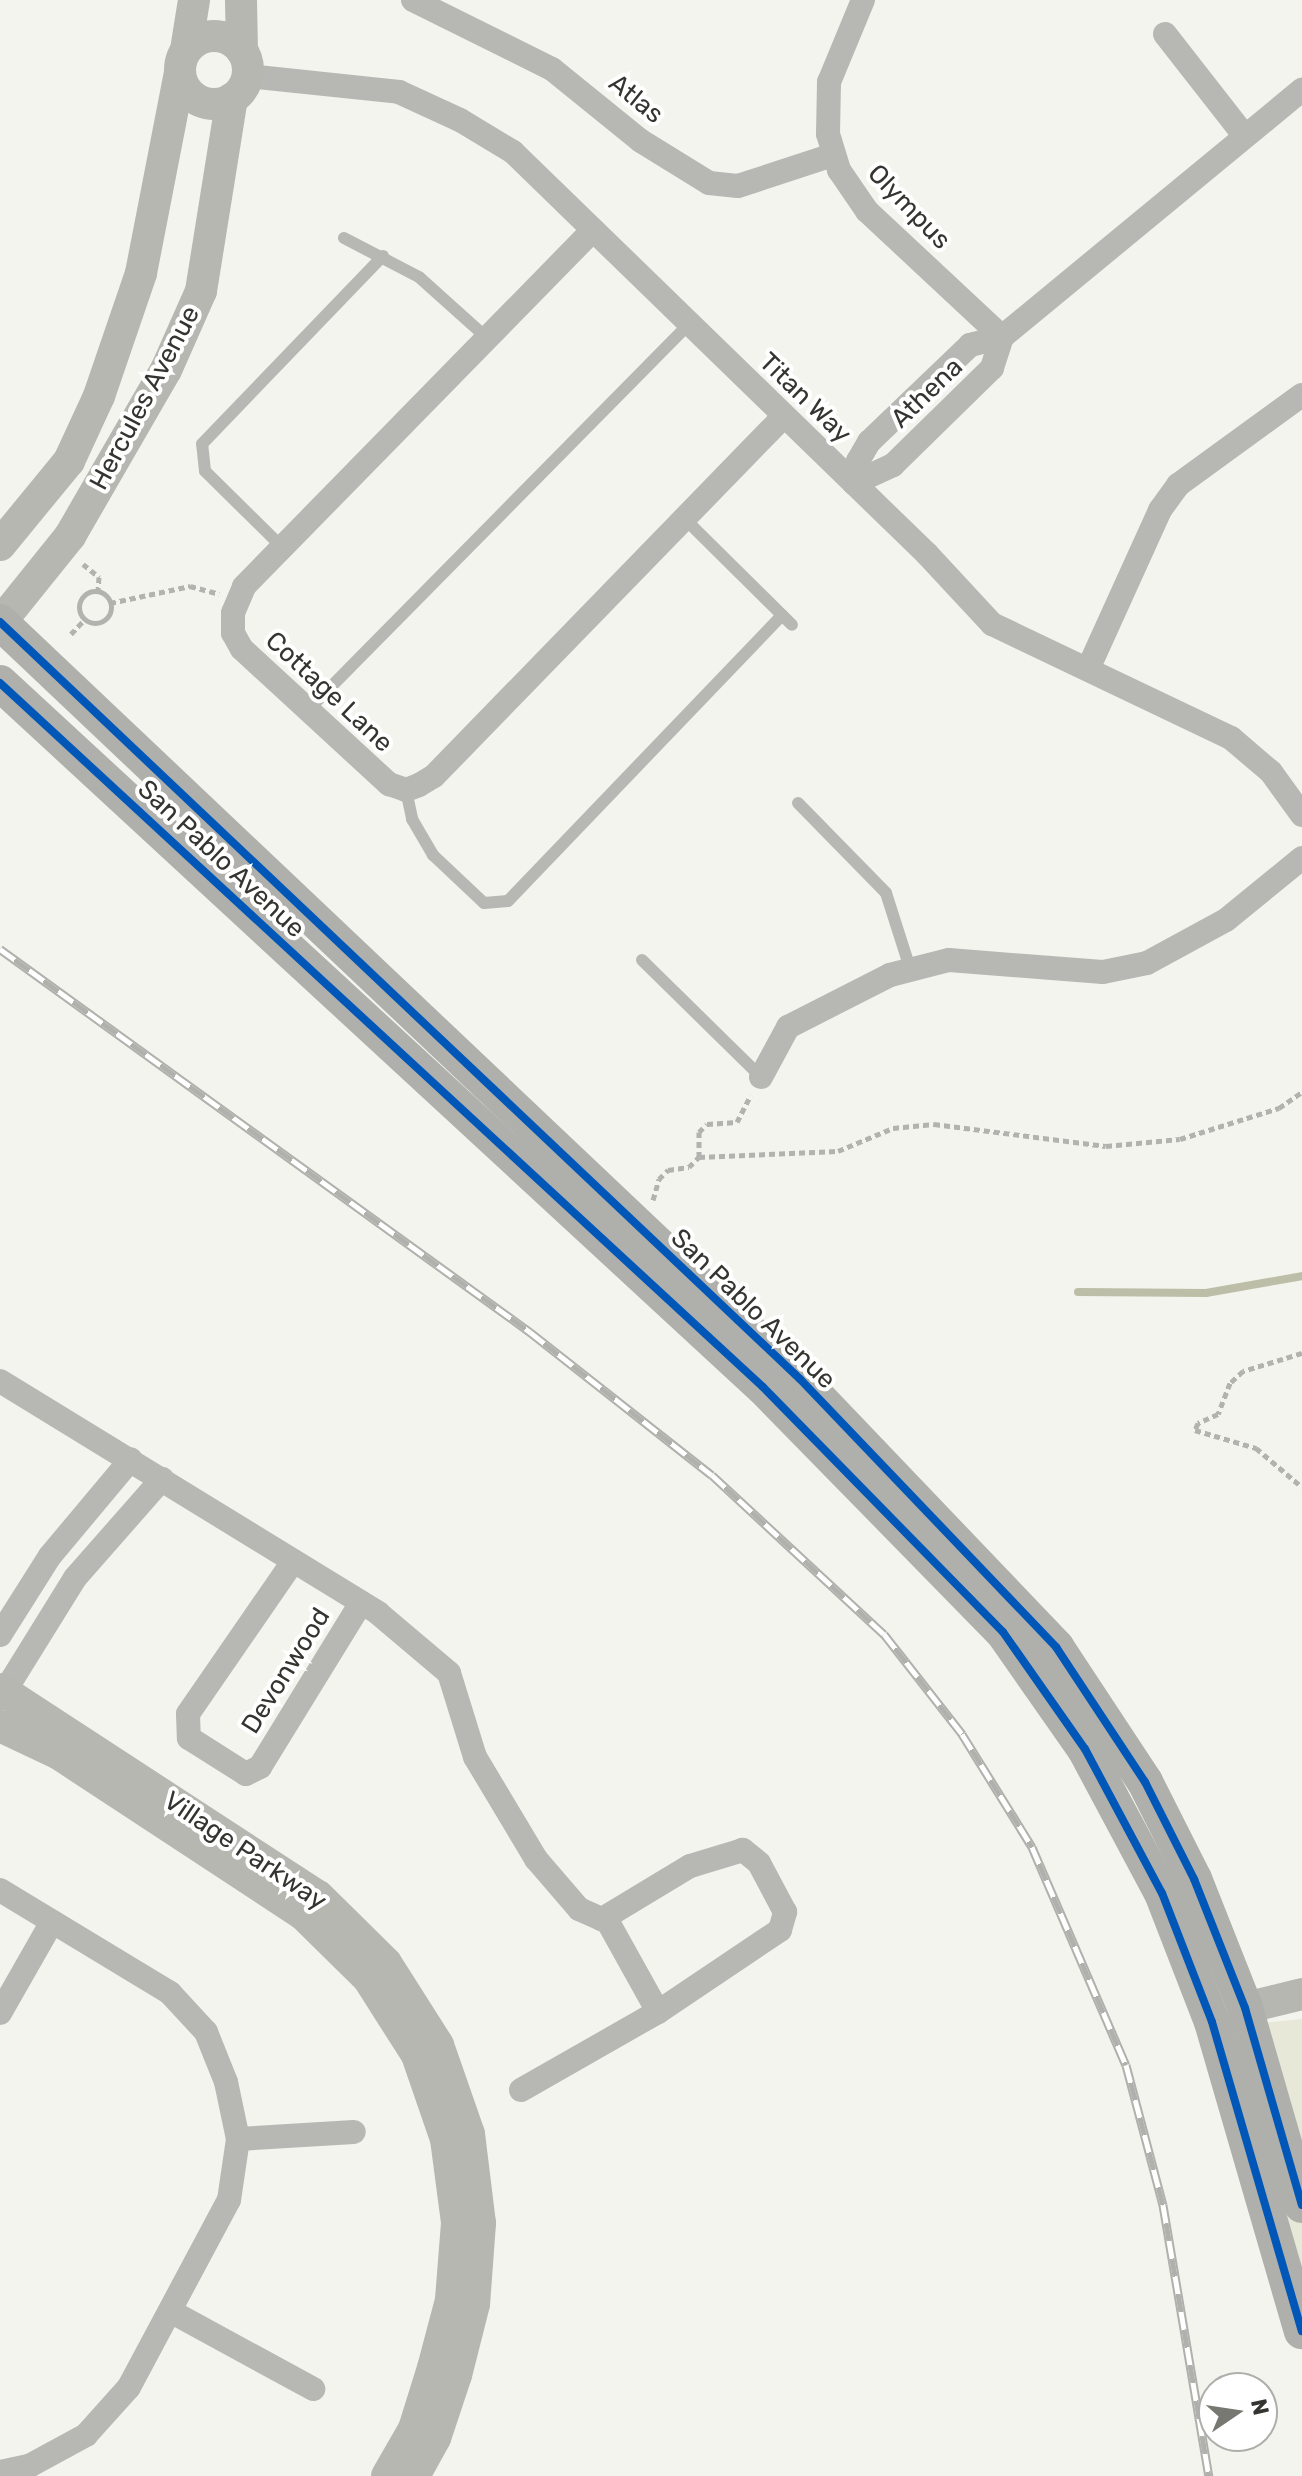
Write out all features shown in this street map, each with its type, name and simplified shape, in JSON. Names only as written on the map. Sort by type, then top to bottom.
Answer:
[{"type":"main road","name":"San Pablo Avenue","points":[[0,622],[800,1379],[1056,1647],[1145,1782],[1194,1879],[1245,2008],[1302,2205]]},
{"type":"main road","name":"San Pablo Avenue","points":[[0,683],[763,1387],[1003,1632],[1085,1749],[1162,1893],[1212,2022],[1302,2331]]},
{"type":"street","name":"Hercules Avenue","points":[[0,545],[69,461],[99,396],[141,273],[194,0]]},
{"type":"street","name":"Hercules Avenue","points":[[0,622],[70,536],[166,370],[201,291],[241,75],[241,0]]},
{"type":"street","name":"Atlas","points":[[413,0],[552,69],[634,136],[709,183],[738,186],[833,155]]},
{"type":"street","name":"Olympus","points":[[863,0],[829,82],[826,112],[833,155],[867,211],[1002,337]]},
{"type":"street","points":[[1165,34],[1244,135]]},
{"type":"street","points":[[215,36],[241,75],[222,103],[199,100],[189,93],[183,61],[215,36]]},
{"type":"street","name":"Titan Way","points":[[241,75],[362,84],[418,98],[513,152],[854,483],[992,624],[1231,738],[1271,772],[1302,815]]},
{"type":"street","name":"Athena","points":[[854,483],[869,442],[970,345],[1002,337],[1302,90]]},
{"type":"street","points":[[239,599],[244,587],[593,230]]},
{"type":"street","name":"Athena","points":[[854,483],[893,465],[992,368],[1002,337]]},
{"type":"street","points":[[1088,669],[1160,510],[1178,485],[1302,395]]},
{"type":"street","points":[[406,790],[434,776],[784,416]]},
{"type":"street","name":"Cottage Lane","points":[[239,599],[233,633],[242,649],[389,784],[406,790]]},
{"type":"street","points":[[761,1077],[788,1027],[910,968],[975,960],[1103,972],[1147,963],[1226,920],[1302,858]]},
{"type":"street","name":"Devonwood","points":[[0,1381],[361,1603],[449,1673],[475,1757],[536,1859],[579,1909],[602,1919],[658,2012]]},
{"type":"street","points":[[0,1635],[50,1556],[131,1459]]},
{"type":"street","points":[[1,1693],[75,1578],[162,1479]]},
{"type":"street","name":"Devonwood","points":[[292,1563],[188,1714],[189,1738],[246,1774],[260,1767],[361,1603]]},
{"type":"street","name":"Village Parkway","points":[[1,1693],[318,1896],[386,1963],[438,2045],[469,2134],[480,2223],[474,2304],[435,2438],[414,2476]]},
{"type":"street","name":"Village Parkway","points":[[0,1726],[59,1754],[303,1914],[368,1978],[417,2055],[446,2139],[457,2223],[451,2300],[433,2368],[414,2429],[387,2476]]},
{"type":"street","points":[[521,2090],[658,2012],[780,1930],[785,1912],[759,1863],[743,1850],[690,1866],[602,1919]]},
{"type":"street","points":[[0,1890],[170,1993],[206,2032],[226,2082],[238,2139],[229,2200],[172,2312],[129,2387],[86,2435],[29,2466],[0,2472]]},
{"type":"street","points":[[0,2013],[52,1922]]},
{"type":"street","points":[[1245,2008],[1302,1994]]},
{"type":"street","points":[[238,2139],[354,2132]]},
{"type":"street","points":[[172,2312],[313,2389]]},
{"type":"lane","points":[[344,238],[383,256],[434,289],[488,339]]},
{"type":"lane","points":[[284,549],[205,471],[202,444],[383,256]]},
{"type":"lane","points":[[308,710],[689,324]]},
{"type":"lane","points":[[686,520],[792,625]]},
{"type":"lane","points":[[406,790],[412,819],[433,855],[484,903],[508,901],[782,615]]},
{"type":"lane","points":[[798,803],[886,893],[910,968]]},
{"type":"lane","points":[[642,960],[761,1077]]},
{"type":"path","points":[[78,560],[99,577],[98,592]]},
{"type":"path","points":[[110,603],[190,586],[239,599]]},
{"type":"path","points":[[84,620],[101,622],[110,614],[110,603],[98,592]]},
{"type":"path","points":[[84,620],[80,601],[98,592]]},
{"type":"path","points":[[71,634],[84,620]]},
{"type":"path","points":[[699,1157],[699,1132],[707,1124],[737,1122],[761,1077]]},
{"type":"path","points":[[633,1222],[653,1200],[659,1179],[668,1170],[689,1167],[699,1157],[838,1151],[893,1128],[934,1124],[1106,1146],[1180,1139],[1279,1108],[1302,1092]]},
{"type":"path","points":[[1302,1353],[1243,1371],[1230,1383],[1218,1414],[1198,1423],[1195,1430],[1256,1448],[1302,1487]]},
{"type":"green space","points":[[1302,2019],[1302,2316],[1253,2024]]},
{"type":"waterway","points":[[1078,1292],[1206,1293],[1302,1276]]},
{"type":"railway","points":[[0,949],[530,1332],[712,1475],[884,1634],[962,1734],[1032,1847],[1126,2065],[1163,2205],[1209,2476]]},
{"type":"cycle path","points":[[0,622],[800,1379],[1056,1647],[1145,1782],[1194,1879],[1245,2008],[1302,2205]]},
{"type":"cycle path","points":[[0,683],[763,1387],[1003,1632],[1085,1749],[1162,1893],[1212,2022],[1302,2331]]}]
